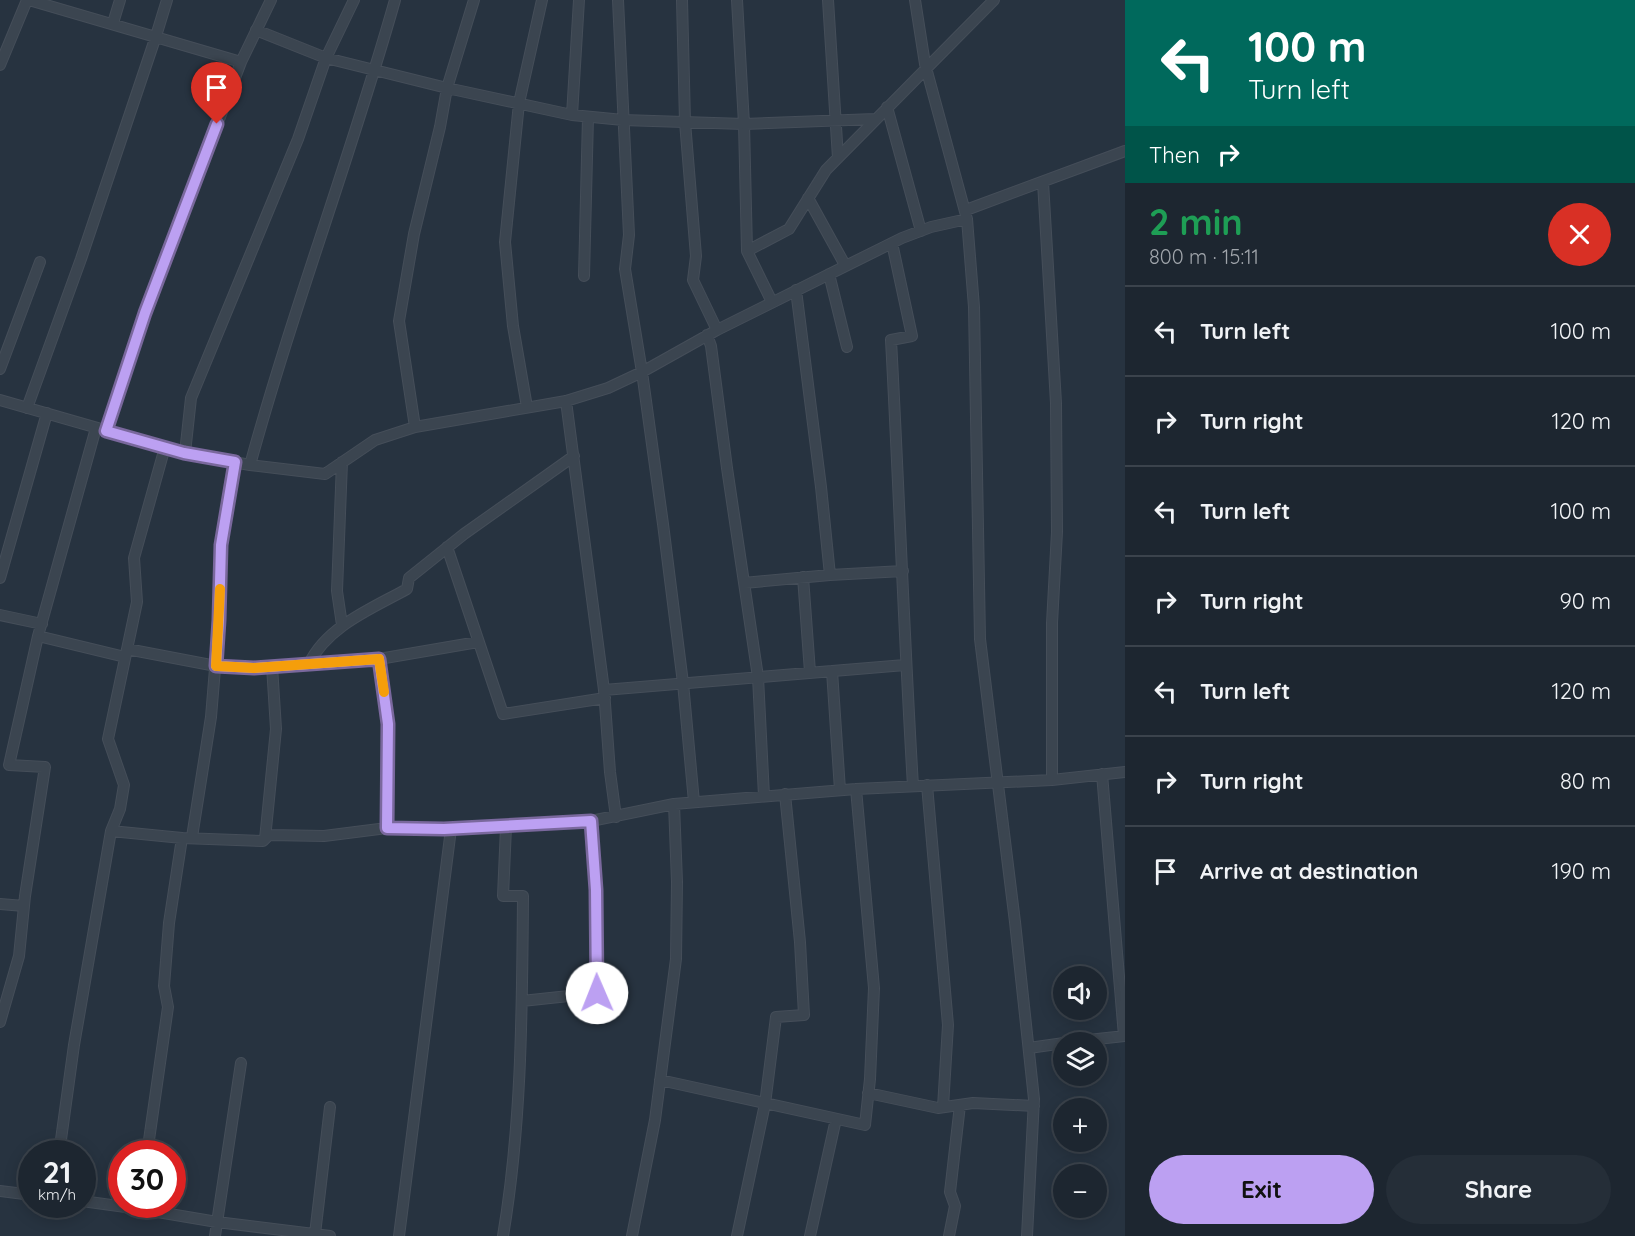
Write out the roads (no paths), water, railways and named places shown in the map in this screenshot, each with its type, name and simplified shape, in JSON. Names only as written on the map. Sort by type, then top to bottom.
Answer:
[{"type":"street","points":[[0,65],[28,0],[241,62]]},
{"type":"street","points":[[113,23],[120,0]]},
{"type":"street","points":[[27,408],[81,259],[166,0]]},
{"type":"street","points":[[0,1022],[19,956],[24,906],[45,767],[5,763],[38,636],[101,429],[241,62],[271,0]]},
{"type":"street","points":[[184,453],[191,398],[298,139],[326,58],[354,0]]},
{"type":"street","points":[[250,465],[272,387],[376,70],[395,0]]},
{"type":"street","points":[[415,427],[399,321],[414,234],[447,88],[474,0]]},
{"type":"street","points":[[527,407],[513,326],[505,242],[519,103],[542,0]]},
{"type":"street","points":[[572,115],[579,0]]},
{"type":"street","points":[[618,0],[629,235],[626,269],[642,372],[683,683],[694,802]]},
{"type":"street","points":[[682,0],[685,122],[696,256],[693,280],[717,330]]},
{"type":"street","points":[[737,0],[744,124],[747,251],[771,302]]},
{"type":"street","points":[[828,0],[838,158]]},
{"type":"street","points":[[747,251],[789,229],[826,170],[994,0]]},
{"type":"street","points":[[913,1],[927,70],[967,215],[974,306],[980,639],[1015,922],[1034,1106],[1027,1236]]},
{"type":"street","points":[[256,30],[326,58],[447,88],[572,115],[623,120],[744,124],[875,119]]},
{"type":"street","points":[[887,107],[921,231]]},
{"type":"street","points":[[584,276],[588,117]]},
{"type":"street","points":[[0,400],[184,453],[250,465],[325,474],[375,440],[415,427],[566,401],[608,388],[771,302],[892,243],[967,215],[1043,182],[1125,152]]},
{"type":"street","points":[[1043,182],[1056,403],[1057,532],[1052,623],[1052,780]]},
{"type":"street","points":[[808,198],[845,265]]},
{"type":"street","points":[[892,243],[912,336],[891,340],[903,572],[905,665],[913,786]]},
{"type":"street","points":[[0,369],[40,262]]},
{"type":"street","points":[[828,274],[847,347]]},
{"type":"street","points":[[796,290],[820,475],[830,575]]},
{"type":"street","points":[[707,335],[711,346],[758,676],[764,796]]},
{"type":"street","points":[[566,401],[604,694],[616,817]]},
{"type":"street","points":[[0,578],[47,413]]},
{"type":"street","points":[[60,1140],[111,831],[120,809],[124,785],[108,739],[137,602],[134,558],[165,447]]},
{"type":"street","points":[[309,664],[314,654],[342,625],[407,589],[409,578],[447,547],[574,456]]},
{"type":"street","points":[[149,1140],[168,1007],[164,986],[169,923],[212,717],[219,620],[221,545],[235,462]]},
{"type":"street","points":[[342,462],[337,591],[342,625]]},
{"type":"street","points":[[447,547],[503,714],[604,694],[683,683],[905,665]]},
{"type":"street","points":[[744,583],[830,575],[903,572]]},
{"type":"street","points":[[803,578],[810,672]]},
{"type":"street","points":[[0,615],[42,624]]},
{"type":"street","points":[[38,636],[126,653],[216,666],[272,666],[379,659],[478,642]]},
{"type":"street","points":[[379,659],[388,724],[387,828]]},
{"type":"street","points":[[265,839],[276,729],[272,666]]},
{"type":"street","points":[[832,671],[840,790]]},
{"type":"street","points":[[111,831],[262,841],[269,836],[324,836],[387,828],[452,829],[591,821],[694,802],[856,789],[1052,780],[1125,772]]},
{"type":"street","points":[[1102,774],[1125,1036],[1107,1038]]},
{"type":"street","points":[[927,785],[948,1026],[943,1107]]},
{"type":"street","points":[[660,1080],[865,1125],[874,988],[856,789]]},
{"type":"street","points":[[737,1236],[765,1104],[776,1017],[804,1016],[800,942],[786,794]]},
{"type":"street","points":[[632,1236],[655,1120],[676,959],[677,882],[674,804]]},
{"type":"street","points":[[522,1001],[597,993],[596,890],[591,821]]},
{"type":"street","points":[[503,1236],[518,1108],[523,896],[503,896],[506,826]]},
{"type":"street","points":[[399,1236],[452,829]]},
{"type":"street","points":[[0,904],[24,906]]},
{"type":"street","points":[[1029,1048],[1053,1045]]},
{"type":"street","points":[[215,1236],[241,1063]]},
{"type":"street","points":[[868,1093],[943,1107],[973,1103],[1034,1106]]},
{"type":"street","points":[[949,1236],[955,1206],[951,1192],[960,1105]]},
{"type":"street","points":[[319,1235],[330,1107]]},
{"type":"street","points":[[810,1236],[836,1119]]},
{"type":"street","points":[[0,1191],[18,1193]]},
{"type":"street","points":[[186,1216],[330,1236]]}]
